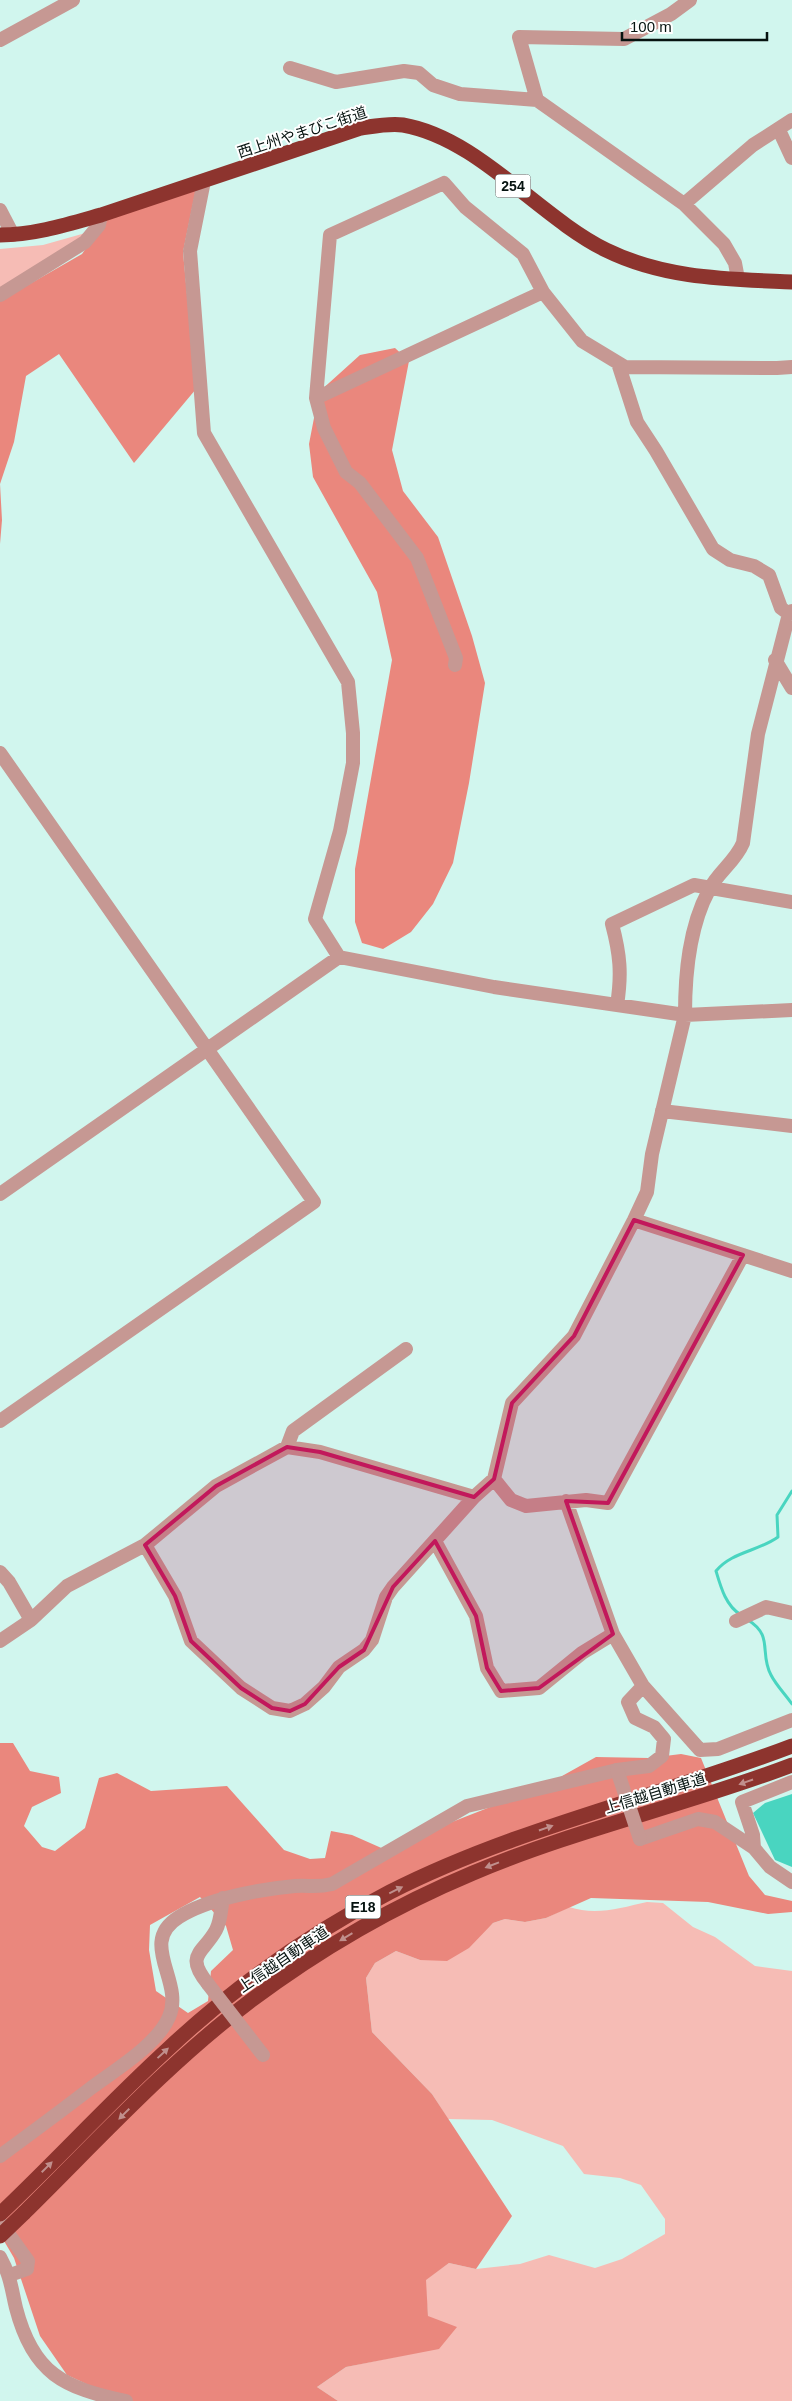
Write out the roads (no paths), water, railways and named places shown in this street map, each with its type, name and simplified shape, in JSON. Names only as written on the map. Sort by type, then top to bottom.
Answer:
[{"type":"highway","name":"西上州やまびこ街道","points":[[6,235],[59,226],[101,215],[362,128],[403,125],[435,135],[459,147],[577,234],[606,250],[655,270],[738,279],[792,282]]},
{"type":"highway","name":"上信越自動車道","points":[[0,2214],[132,2082],[203,2018],[271,1964],[349,1915],[429,1873],[509,1841],[713,1775],[792,1746]]},
{"type":"highway","name":"上信越自動車道","points":[[0,2236],[145,2094],[214,2031],[281,1979],[358,1929],[436,1890],[515,1856],[718,1792],[792,1765]]},
{"type":"street","points":[[0,40],[73,0]]},
{"type":"street","points":[[538,100],[519,37],[624,39],[671,14],[690,0]]},
{"type":"street","points":[[290,68],[336,82],[404,71],[420,73],[433,86],[460,94],[538,100],[684,204],[724,244],[735,264],[738,279]]},
{"type":"street","points":[[684,204],[753,145],[792,120]]},
{"type":"street","points":[[779,130],[792,158]]},
{"type":"street","points":[[204,181],[190,251],[204,433],[348,682],[354,733],[352,763],[340,831],[315,919],[339,957]]},
{"type":"street","points":[[455,665],[456,658],[417,558],[360,483],[346,472],[324,428],[316,398],[330,234],[444,184],[465,207],[523,254],[543,292],[582,341],[625,367],[792,367]]},
{"type":"street","points":[[0,210],[6,235]]},
{"type":"street","points":[[0,296],[85,242],[99,225],[101,215]]},
{"type":"street","points":[[316,398],[543,292]]},
{"type":"street","points":[[145,1546],[175,1596],[191,1641],[241,1688],[272,1708],[290,1710],[305,1704],[324,1687],[339,1667],[364,1650],[372,1640],[386,1597],[393,1586],[474,1497],[494,1479],[512,1403],[574,1336],[647,1192],[652,1154],[685,1014],[685,996],[695,924],[710,888],[737,856],[743,843],[758,734],[775,660],[790,612],[781,608],[769,575],[754,566],[730,560],[713,549],[637,422],[618,363]]},
{"type":"street","points":[[775,660],[792,688]]},
{"type":"street","points":[[0,753],[314,1202],[0,1421]]},
{"type":"street","points":[[617,1005],[621,976],[619,950],[612,924],[694,884],[792,902]]},
{"type":"street","points":[[0,1194],[339,957],[494,987],[685,1014],[792,1010]]},
{"type":"street","points":[[662,1111],[792,1126]]},
{"type":"street","points":[[634,1220],[792,1272]]},
{"type":"street","points":[[494,1479],[511,1500],[526,1506],[586,1500],[608,1503],[743,1255]]},
{"type":"street","points":[[287,1447],[293,1431],[406,1349]]},
{"type":"street","points":[[0,1641],[31,1620],[67,1586],[145,1546],[216,1486],[287,1447],[320,1452],[474,1497]]},
{"type":"street","points":[[566,1501],[613,1634],[643,1686],[700,1750],[718,1749],[792,1720]]},
{"type":"street","points":[[435,1541],[476,1616],[487,1668],[501,1691],[539,1688],[582,1653],[613,1634]]},
{"type":"street","points":[[0,1572],[9,1582],[31,1620]]},
{"type":"street","points":[[736,1621],[766,1607],[792,1613]]},
{"type":"street","points":[[0,2156],[142,2050],[169,2018],[173,1996],[159,1944],[166,1929],[177,1917],[223,1898],[296,1886],[317,1888],[332,1884],[467,1806],[617,1770],[649,1766],[662,1756],[664,1739],[654,1727],[635,1718],[628,1702],[643,1686]]},
{"type":"street","points":[[617,1770],[640,1838],[698,1819],[715,1822],[754,1848],[770,1867],[792,1882]]},
{"type":"street","points":[[754,1848],[742,1802],[792,1782]]},
{"type":"street","points":[[223,1898],[217,1929],[199,1950],[196,1962],[199,1972],[263,2055]]},
{"type":"street","points":[[0,2222],[28,2261],[27,2269],[10,2275]]},
{"type":"street","points":[[0,2257],[10,2275],[16,2309],[27,2340],[46,2370],[70,2386],[93,2394],[126,2401]]},
{"type":"waterway","points":[[741,1615],[728,1602],[716,1571],[729,1560],[778,1537],[777,1515],[792,1491]]},
{"type":"waterway","points":[[748,1620],[761,1632],[771,1675],[792,1704]]}]
